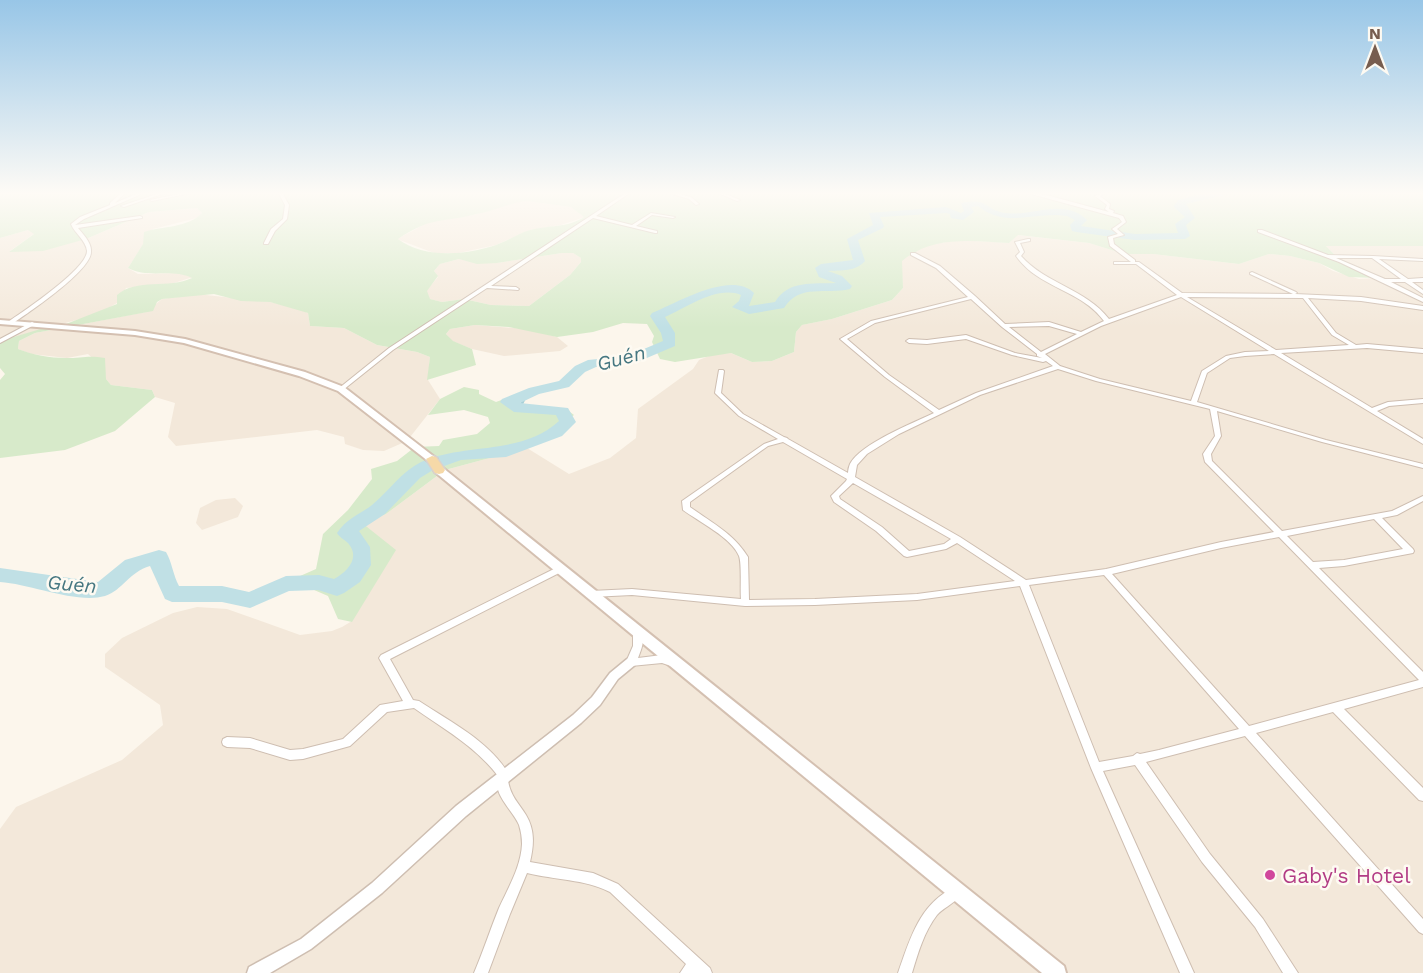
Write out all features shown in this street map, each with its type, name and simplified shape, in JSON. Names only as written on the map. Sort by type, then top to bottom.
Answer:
[{"type":"main road","points":[[0,322],[135,333],[185,341],[292,371],[341,389],[436,464],[674,663],[1057,973]]},
{"type":"street","points":[[10,323],[72,277],[89,254],[87,244],[82,237]]},
{"type":"street","points":[[266,243],[269,237]]},
{"type":"street","points":[[341,389],[391,349],[488,287],[560,237]]},
{"type":"street","points":[[1110,237],[1112,245],[1162,279],[1181,295],[1374,410],[1423,442]]},
{"type":"street","points":[[1277,237],[1328,256],[1423,300]]},
{"type":"street","points":[[1028,240],[1017,242],[1022,252],[1018,256],[1020,260],[1048,280],[1096,307],[1108,322]]},
{"type":"street","points":[[913,254],[938,267],[1039,355],[1058,367],[1098,380],[1213,408],[1314,439],[1423,466]]},
{"type":"street","points":[[1328,256],[1423,260]]},
{"type":"street","points":[[1373,257],[1423,292]]},
{"type":"street","points":[[1116,262],[1133,261]]},
{"type":"street","points":[[493,273],[500,278]]},
{"type":"street","points":[[1252,273],[1311,302],[1334,334],[1354,346]]},
{"type":"street","points":[[1384,281],[1423,280]]},
{"type":"street","points":[[488,287],[516,289]]},
{"type":"street","points":[[1039,355],[1080,333],[1181,295],[1223,293],[1361,299],[1423,308]]},
{"type":"street","points":[[938,413],[887,376],[843,339],[873,322],[973,297]]},
{"type":"street","points":[[0,341],[32,324]]},
{"type":"street","points":[[1005,326],[1049,324],[1080,333]]},
{"type":"street","points":[[909,341],[927,342],[966,337],[1006,352],[1047,361]]},
{"type":"street","points":[[1194,404],[1201,379],[1211,366],[1234,355],[1354,346],[1423,351]]},
{"type":"street","points":[[957,539],[946,546],[907,554],[879,529],[835,498],[848,485],[854,465],[864,452],[938,413],[1006,383],[1058,367]]},
{"type":"street","points":[[721,371],[718,393],[741,415],[957,539],[1023,582],[1096,768],[1187,973]]},
{"type":"street","points":[[1374,410],[1388,404],[1423,401]]},
{"type":"street","points":[[1213,408],[1218,436],[1207,454],[1209,462],[1269,520],[1280,536],[1312,565],[1423,678]]},
{"type":"street","points":[[745,603],[744,557],[741,550],[726,535],[685,505],[686,501],[766,445],[785,440]]},
{"type":"street","points":[[591,594],[632,592],[745,603],[917,597],[1106,572],[1221,545],[1376,517],[1407,508],[1423,498]]},
{"type":"street","points":[[1312,565],[1344,563],[1410,552],[1376,517]]},
{"type":"street","points":[[410,704],[384,658],[560,569]]},
{"type":"street","points":[[1106,572],[1423,928]]},
{"type":"street","points":[[255,973],[306,944],[377,888],[461,811],[577,719],[596,700],[614,676],[631,662],[638,646],[638,633]]},
{"type":"street","points":[[631,662],[662,659],[674,663]]},
{"type":"street","points":[[1096,768],[1248,731],[1423,683]]},
{"type":"street","points":[[227,742],[250,743],[290,755],[303,754],[346,743],[384,708],[410,704],[424,708],[494,761],[504,778],[505,798],[523,818],[527,833],[523,866],[481,973]]},
{"type":"street","points":[[1335,707],[1423,796]]},
{"type":"street","points":[[1137,758],[1206,858],[1258,923],[1291,973]]},
{"type":"street","points":[[523,866],[588,876],[603,881],[614,888],[696,970]]},
{"type":"street","points":[[904,973],[923,924],[939,902],[956,893]]},
{"type":"shaded area","points":[[29,237],[10,251],[86,239],[148,237],[128,268],[138,274],[179,273],[193,277],[171,284],[126,288],[117,303],[98,314],[0,341],[0,238]]},
{"type":"shaded area","points":[[513,237],[496,245],[459,253],[434,253],[397,239]]},
{"type":"shaded area","points":[[1015,237],[1039,237],[1089,243],[1124,254],[1153,254],[1239,264],[1269,254],[1290,256],[1319,263],[1333,271],[1359,279],[1376,278],[1339,259],[1326,246],[1423,246],[1423,973],[0,973],[0,829],[16,807],[122,760],[163,725],[160,705],[105,667],[105,654],[122,638],[173,613],[197,607],[227,609],[300,635],[332,631],[342,627],[352,621],[362,524],[386,514],[445,470],[527,448],[569,474],[610,458],[636,438],[638,409],[693,369],[699,360],[714,354],[731,353],[752,362],[772,361],[794,352],[796,332],[802,325],[832,319],[892,300],[903,288],[901,261],[928,245],[958,240],[1009,243]]},
{"type":"shaded area","points":[[573,253],[581,258],[581,262],[570,275],[529,306],[491,305],[464,299],[442,302],[429,299],[426,291],[438,277],[434,271],[440,264],[459,259],[497,263]]},
{"type":"shaded area","points":[[197,294],[270,302],[293,307],[308,313],[310,326],[344,328],[377,345],[417,352],[430,357],[428,380],[440,399],[407,441],[384,451],[363,450],[345,444],[344,437],[317,430],[176,446],[168,437],[175,403],[155,397],[152,390],[111,385],[106,379],[104,369],[88,354],[67,358],[31,354],[18,349],[19,341],[35,333],[146,312],[162,299]]},
{"type":"shaded area","points":[[475,325],[526,329],[557,337],[568,346],[560,351],[504,356],[472,349],[452,341],[446,334],[450,329]]},
{"type":"shaded area","points":[[235,498],[243,506],[238,517],[202,530],[196,523],[200,508],[216,500]]},
{"type":"green space","points":[[29,237],[90,237],[43,251],[9,252]]},
{"type":"green space","points":[[144,237],[401,237],[398,239],[420,250],[459,253],[484,248],[512,237],[1015,237],[1009,243],[967,241],[939,243],[914,253],[902,261],[903,288],[892,300],[832,319],[802,325],[796,332],[794,352],[772,361],[752,362],[731,353],[675,362],[660,359],[652,342],[654,336],[647,324],[623,323],[593,332],[557,337],[509,327],[475,325],[450,329],[446,334],[453,341],[472,349],[476,365],[427,380],[430,357],[417,352],[377,345],[344,328],[310,326],[308,313],[270,302],[241,301],[214,294],[162,299],[157,302],[153,311],[35,333],[19,341],[18,349],[42,356],[105,358],[106,379],[111,385],[152,390],[155,397],[115,431],[65,450],[0,458],[0,380],[5,374],[0,368],[0,341],[66,324],[117,304],[117,295],[134,287],[173,283],[192,278],[176,274],[144,273],[128,268],[143,244]],"holes":[[[573,253],[581,258],[581,262],[570,275],[529,306],[491,305],[464,299],[442,302],[430,299],[427,291],[438,276],[434,271],[440,264],[459,259],[477,264],[497,263]]]},
{"type":"green space","points":[[1039,237],[1423,237],[1423,246],[1326,246],[1339,259],[1377,278],[1349,277],[1319,263],[1290,256],[1269,254],[1239,264],[1153,254],[1124,254],[1089,243]]},
{"type":"green space","points":[[464,387],[479,390],[479,394],[496,402],[504,399],[524,405],[566,409],[574,415],[527,448],[445,470],[386,514],[362,523],[396,550],[352,622],[338,619],[328,596],[291,580],[316,569],[323,534],[348,510],[372,479],[371,469],[397,461],[415,447],[439,446],[443,440],[477,434],[490,423],[488,417],[464,410],[428,415],[440,399]]},
{"type":"waterway","name":"Guén","points":[[0,575],[96,590],[109,585],[120,572],[128,567],[159,557],[162,574],[172,594],[222,594],[250,600],[286,584],[319,582],[337,588],[358,571],[363,559],[361,547],[347,533],[355,523],[378,510],[414,474],[427,466],[459,455],[500,453],[556,433],[568,422],[562,411],[514,407],[508,402],[534,391],[564,384],[580,369],[593,363],[630,360],[670,343],[668,333],[657,316],[702,295],[715,291],[738,289],[748,293],[745,303],[738,307],[749,310],[779,305],[791,291],[799,288],[846,286],[838,279],[823,274],[821,268],[854,266],[859,261],[852,239],[855,237]]},
{"type":"waterway","name":"Guén","points":[[523,401],[526,394]]},
{"type":"waterway","name":"Guén","points":[[514,407],[521,405],[523,401]]},
{"type":"place","name":"Gaby's Hotel","points":[[1270,875]]}]
